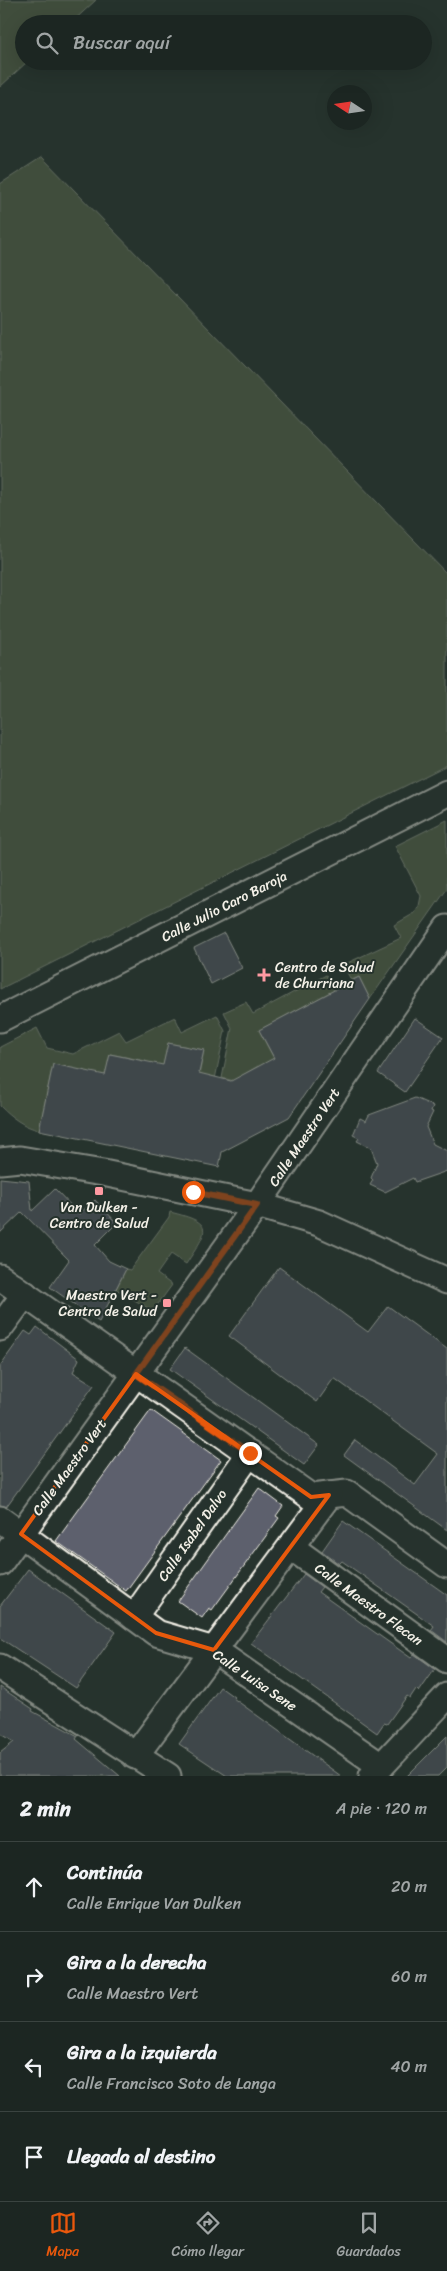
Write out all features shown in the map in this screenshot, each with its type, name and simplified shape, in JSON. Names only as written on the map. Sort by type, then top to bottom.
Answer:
[{"type":"street","name":"Calle Julio Caro Baroja","points":[[0,1019],[447,793]]},
{"type":"street","name":"Calle Maestro Vert","points":[[0,1563],[257,1205],[447,928]]},
{"type":"street","points":[[0,1142],[10,1160],[103,1173],[257,1205],[318,1223],[447,1281]]},
{"type":"street","points":[[0,1277],[311,1497],[347,1493],[447,1565]]},
{"type":"street","points":[[0,1328],[25,1294]]},
{"type":"street","name":"Calle Isabel Dalvo","points":[[134,1617],[250,1453]]},
{"type":"street","points":[[135,1756],[329,1495]]},
{"type":"street","name":"Calle Luisa Sene","points":[[0,1519],[156,1633],[214,1650],[377,1771]]},
{"type":"street","name":"Calle Maestro Flecan","points":[[291,1547],[447,1660]]},
{"type":"street","points":[[0,1667],[168,1776]]},
{"type":"street","points":[[377,1771],[447,1696]]},
{"type":"highlighted area","points":[[136,1374],[311,1497],[329,1495],[214,1650],[156,1633],[21,1534]]},
{"type":"green space","points":[[0,0],[96,0],[80,15],[15,15],[15,70],[18,70],[0,87]]},
{"type":"green space","points":[[42,157],[447,574],[447,765],[0,989],[0,184]]},
{"type":"green space","points":[[447,820],[447,889],[370,999],[359,977],[351,980],[343,965],[401,938],[394,925],[415,913],[421,896],[395,846]]},
{"type":"green space","points":[[326,975],[334,990],[259,1030],[281,1072],[266,1080],[258,1066],[243,1075],[242,1083],[222,1078],[232,1028],[224,1012],[246,1002],[253,1014]]},
{"type":"green space","points":[[217,1015],[225,1031],[208,1113],[192,1110],[204,1050],[168,1043],[150,1127],[133,1124],[146,1061],[110,1054],[97,1117],[53,1064],[39,1130],[28,1127],[18,1121],[0,1106],[0,1047],[37,1028],[47,1048],[73,1054],[119,1031],[126,1041],[175,1017],[182,1032]]},
{"type":"green space","points":[[170,1212],[185,1216],[201,1224],[203,1235],[186,1264],[171,1254],[157,1274],[172,1285],[153,1311],[116,1289],[126,1269],[130,1270],[169,1217]]},
{"type":"building","points":[[224,933],[242,968],[211,984],[194,948]]},
{"type":"building","points":[[359,977],[370,999],[289,1117],[222,1152],[219,1167],[39,1130],[53,1064],[105,1075],[110,1054],[163,1065],[168,1043],[204,1050],[199,1073],[231,1081],[274,1058],[259,1030]]},
{"type":"building","points":[[415,1018],[443,1037],[405,1092],[378,1073]]},
{"type":"building","points":[[415,1098],[433,1106],[431,1111],[433,1112],[426,1127],[433,1144],[447,1151],[447,1171],[415,1182],[413,1178],[385,1192],[370,1185],[377,1163],[371,1148],[357,1141],[359,1138],[353,1135],[360,1118],[366,1121],[369,1115]]},
{"type":"building","points":[[0,1178],[29,1181],[32,1211],[55,1189],[79,1214],[95,1200],[117,1223],[95,1245],[109,1261],[126,1269],[99,1322],[50,1287],[69,1260],[22,1212],[0,1233]]},
{"type":"building","points":[[279,1267],[368,1332],[388,1306],[447,1349],[447,1530],[344,1455],[355,1440],[415,1485],[438,1454],[334,1378],[317,1402],[229,1336]]},
{"type":"building","points":[[37,1327],[79,1359],[73,1372],[94,1385],[6,1507],[0,1505],[0,1366],[25,1331],[31,1335]]},
{"type":"building","points":[[185,1348],[319,1445],[304,1465],[170,1369]]},
{"type":"building","points":[[151,1410],[221,1460],[126,1591],[56,1541]]},
{"type":"building","points":[[259,1488],[283,1506],[276,1516],[279,1518],[212,1610],[209,1608],[202,1618],[178,1601]]},
{"type":"building","points":[[343,1521],[447,1595],[447,1642],[431,1630],[434,1626],[342,1561],[339,1564],[322,1551]]},
{"type":"building","points":[[28,1569],[116,1632],[76,1688],[0,1638],[0,1606]]},
{"type":"building","points":[[304,1574],[322,1587],[318,1592],[411,1658],[414,1654],[435,1669],[419,1692],[416,1689],[410,1698],[407,1696],[387,1724],[384,1723],[377,1733],[251,1643]]},
{"type":"building","points":[[0,1687],[33,1709],[32,1711],[78,1736],[76,1739],[120,1776],[0,1776],[0,1753],[14,1742],[0,1733]]},
{"type":"building","points":[[220,1687],[341,1776],[227,1776],[179,1744]]},
{"type":"building","points":[[447,1736],[447,1767],[438,1776],[407,1776]]},
{"type":"place","name":"Centro de Salud de Churriana","points":[[264,975]]},
{"type":"place","name":"Van Dulken - Centro de Salud","points":[[99,1191]]},
{"type":"place","name":"Maestro Vert - Centro de Salud","points":[[167,1303]]},
{"type":"route","points":[[193,1192],[257,1205],[136,1374],[250,1453]]}]
